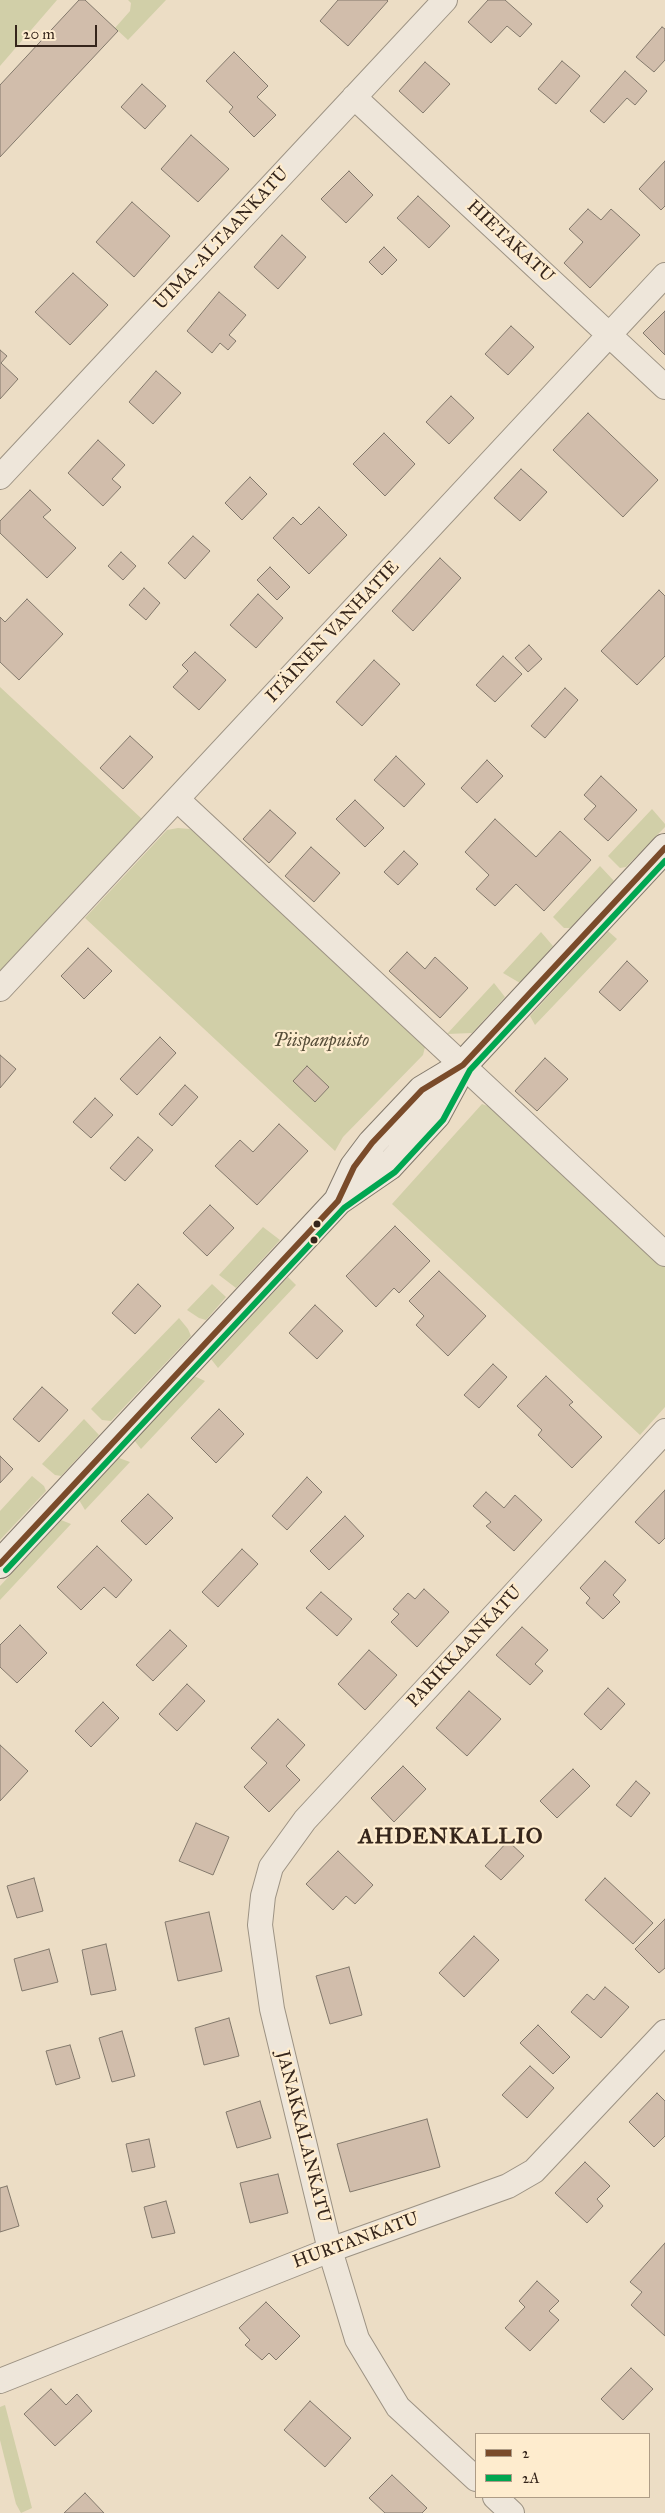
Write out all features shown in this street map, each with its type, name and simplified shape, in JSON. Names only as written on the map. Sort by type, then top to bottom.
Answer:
[{"type":"street","name":"UIMA-ALTAANKATU","points":[[0,477],[445,0]]},
{"type":"street","name":"HIETAKATU","points":[[354,97],[665,387]]},
{"type":"street","name":"ITÄINEN VANHATIE","points":[[0,989],[665,276]]},
{"type":"street","points":[[178,800],[665,1254]]},
{"type":"street","points":[[0,1564],[338,1201],[354,1167],[377,1137],[422,1090],[463,1065],[665,848]]},
{"type":"street","name":"PARIKKAANKATU","points":[[271,1867],[305,1820],[665,1431]]},
{"type":"street","name":"JANAKKALANKATU","points":[[271,1867],[263,1896],[260,1925],[272,2009],[330,2250],[357,2339],[398,2407],[475,2478]]},
{"type":"street","name":"HURTANKATU","points":[[0,2381],[330,2250],[508,2186],[534,2171],[665,2032]]},
{"type":"street","points":[[496,2498],[512,2513]]},
{"type":"green space","points":[[0,0],[57,0],[0,66]]},
{"type":"green space","points":[[128,0],[166,0],[128,40],[115,28],[130,11],[131,3]]},
{"type":"green space","points":[[0,687],[142,819],[0,974]]},
{"type":"green space","points":[[652,809],[665,824],[665,827],[626,867],[620,868],[608,856]]},
{"type":"green space","name":"Piispanpuisto","points":[[178,828],[190,829],[204,837],[426,1043],[423,1055],[343,1137],[335,1151],[85,918],[167,830]]},
{"type":"green space","points":[[600,866],[614,881],[570,928],[564,928],[553,917]]},
{"type":"green space","points":[[608,931],[617,939],[535,1025],[530,1016]]},
{"type":"green space","points":[[541,932],[553,946],[520,983],[503,973]]},
{"type":"green space","points":[[494,983],[505,997],[472,1033],[447,1034]]},
{"type":"green space","points":[[482,1104],[493,1108],[665,1267],[665,1407],[640,1435],[392,1204]]},
{"type":"green space","points":[[263,1227],[280,1240],[236,1288],[219,1275]]},
{"type":"green space","points":[[288,1277],[296,1285],[218,1368],[211,1359]]},
{"type":"green space","points":[[212,1284],[226,1297],[206,1320],[187,1310]]},
{"type":"green space","points":[[179,1318],[191,1336],[111,1421],[102,1420],[91,1409]]},
{"type":"green space","points":[[194,1376],[205,1381],[141,1449],[134,1440]]},
{"type":"green space","points":[[84,1419],[99,1435],[61,1476],[55,1475],[42,1464]]},
{"type":"green space","points":[[119,1458],[130,1462],[85,1510],[79,1500]]},
{"type":"green space","points":[[32,1476],[44,1486],[46,1491],[0,1540],[0,1511]]},
{"type":"green space","points":[[61,1520],[71,1524],[0,1600],[0,1586]]},
{"type":"green space","points":[[5,2405],[32,2508],[21,2513],[16,2504],[0,2440],[0,2407]]},
{"type":"building","points":[[79,0],[85,0],[118,31],[0,157],[0,85]]},
{"type":"building","points":[[338,0],[388,1],[348,46],[320,21]]},
{"type":"building","points":[[488,0],[505,0],[532,24],[520,37],[507,26],[491,43],[468,22]]},
{"type":"building","points":[[662,27],[665,29],[665,60],[654,72],[636,57]]},
{"type":"building","points":[[234,52],[268,86],[257,97],[276,115],[254,137],[229,112],[233,107],[206,81]]},
{"type":"building","points":[[562,61],[580,76],[556,104],[538,89]]},
{"type":"building","points":[[425,62],[450,84],[423,113],[399,91]]},
{"type":"building","points":[[625,71],[647,91],[635,105],[627,98],[604,123],[590,111]]},
{"type":"building","points":[[142,84],[166,106],[145,129],[121,107]]},
{"type":"building","points":[[191,135],[229,169],[198,202],[161,169]]},
{"type":"building","points":[[665,161],[665,206],[661,210],[639,189]]},
{"type":"building","points":[[349,171],[373,195],[346,223],[321,199]]},
{"type":"building","points":[[418,196],[450,226],[429,248],[397,218]]},
{"type":"building","points":[[132,202],[170,236],[134,277],[96,242]]},
{"type":"building","points":[[588,209],[601,220],[611,209],[640,235],[590,288],[564,263],[583,242],[569,229]]},
{"type":"building","points":[[282,235],[306,257],[278,289],[254,267]]},
{"type":"building","points":[[384,247],[397,260],[382,275],[369,262]]},
{"type":"building","points":[[73,273],[108,305],[70,345],[35,312]]},
{"type":"building","points":[[219,292],[246,315],[229,335],[236,341],[228,350],[220,343],[212,353],[187,331]]},
{"type":"building","points":[[665,311],[665,355],[643,333]]},
{"type":"building","points":[[511,326],[534,347],[508,375],[485,354]]},
{"type":"building","points":[[0,350],[7,356],[1,363],[18,379],[0,399]]},
{"type":"building","points":[[156,371],[181,393],[153,424],[129,402]]},
{"type":"building","points":[[451,396],[474,418],[449,444],[426,422]]},
{"type":"building","points":[[588,413],[658,480],[623,517],[553,450]]},
{"type":"building","points":[[384,433],[415,464],[385,496],[353,464]]},
{"type":"building","points":[[98,440],[125,465],[112,479],[121,487],[103,506],[68,473]]},
{"type":"building","points":[[521,469],[547,492],[520,521],[494,498]]},
{"type":"building","points":[[250,477],[267,494],[242,520],[225,503]]},
{"type":"building","points":[[30,490],[51,510],[43,517],[76,548],[47,578],[0,533],[0,521]]},
{"type":"building","points":[[319,507],[347,535],[309,574],[273,538],[293,517],[301,525]]},
{"type":"building","points":[[193,536],[210,551],[185,579],[168,563]]},
{"type":"building","points":[[121,552],[136,566],[123,580],[108,566]]},
{"type":"building","points":[[440,558],[461,578],[413,631],[392,611]]},
{"type":"building","points":[[270,567],[290,587],[277,600],[257,580]]},
{"type":"building","points":[[144,588],[160,603],[146,620],[129,605]]},
{"type":"building","points":[[659,590],[665,596],[665,656],[637,685],[601,651]]},
{"type":"building","points":[[258,594],[283,618],[256,648],[230,625]]},
{"type":"building","points":[[27,599],[63,634],[19,680],[0,662],[0,617],[5,622]]},
{"type":"building","points":[[529,645],[542,659],[528,672],[515,658]]},
{"type":"building","points":[[195,652],[226,680],[199,710],[173,687],[188,671],[182,665]]},
{"type":"building","points":[[503,656],[522,674],[495,702],[476,685]]},
{"type":"building","points":[[374,660],[400,684],[362,726],[336,702]]},
{"type":"building","points":[[565,688],[578,700],[545,738],[531,726]]},
{"type":"building","points":[[130,736],[153,757],[123,789],[100,768]]},
{"type":"building","points":[[396,756],[425,784],[404,807],[374,780]]},
{"type":"building","points":[[487,760],[503,776],[477,803],[461,788]]},
{"type":"building","points":[[601,776],[637,810],[608,841],[584,819],[596,806],[584,795]]},
{"type":"building","points":[[355,800],[384,828],[365,847],[336,819]]},
{"type":"building","points":[[270,810],[296,833],[269,863],[243,839]]},
{"type":"building","points":[[495,819],[536,857],[560,831],[591,860],[544,911],[516,884],[495,906],[476,889],[489,875],[465,852]]},
{"type":"building","points":[[311,847],[340,873],[314,902],[285,876]]},
{"type":"building","points":[[404,851],[418,864],[398,885],[384,872]]},
{"type":"building","points":[[88,948],[112,971],[84,999],[61,976]]},
{"type":"building","points":[[407,952],[425,969],[435,957],[468,988],[440,1018],[389,971]]},
{"type":"building","points":[[627,961],[648,981],[620,1011],[599,992]]},
{"type":"building","points":[[160,1037],[176,1053],[137,1095],[120,1079]]},
{"type":"building","points":[[0,1055],[16,1069],[0,1088]]},
{"type":"building","points":[[545,1058],[568,1079],[537,1111],[515,1091]]},
{"type":"building","points":[[307,1066],[329,1087],[315,1102],[293,1081]]},
{"type":"building","points":[[185,1085],[198,1097],[172,1126],[159,1114]]},
{"type":"building","points":[[95,1098],[113,1115],[91,1138],[73,1122]]},
{"type":"building","points":[[279,1124],[308,1151],[257,1205],[215,1166],[240,1140],[253,1152]]},
{"type":"building","points":[[138,1137],[153,1150],[125,1181],[110,1168]]},
{"type":"building","points":[[210,1205],[234,1228],[207,1256],[183,1233]]},
{"type":"building","points":[[395,1226],[430,1261],[399,1293],[394,1288],[376,1307],[346,1276]]},
{"type":"building","points":[[439,1271],[486,1316],[448,1356],[416,1325],[424,1316],[409,1301]]},
{"type":"building","points":[[138,1284],[161,1306],[135,1334],[112,1313]]},
{"type":"building","points":[[315,1305],[343,1331],[317,1359],[289,1333]]},
{"type":"building","points":[[493,1364],[507,1377],[479,1408],[464,1395]]},
{"type":"building","points":[[546,1376],[573,1402],[569,1405],[602,1437],[572,1468],[538,1435],[542,1430],[517,1406]]},
{"type":"building","points":[[42,1387],[68,1410],[39,1442],[13,1419]]},
{"type":"building","points":[[219,1409],[244,1434],[216,1463],[191,1438]]},
{"type":"building","points":[[0,1456],[13,1469],[0,1483]]},
{"type":"building","points":[[307,1477],[322,1492],[287,1530],[272,1516]]},
{"type":"building","points":[[665,1490],[665,1538],[659,1544],[635,1522]]},
{"type":"building","points":[[486,1492],[504,1508],[515,1495],[542,1520],[514,1551],[486,1526],[491,1522],[473,1506]]},
{"type":"building","points":[[148,1494],[173,1518],[146,1545],[121,1521]]},
{"type":"building","points":[[345,1516],[364,1536],[329,1570],[310,1551]]},
{"type":"building","points":[[97,1546],[132,1580],[116,1598],[104,1587],[81,1610],[57,1587]]},
{"type":"building","points":[[242,1549],[258,1564],[218,1607],[202,1592]]},
{"type":"building","points":[[605,1561],[626,1580],[613,1595],[620,1602],[603,1619],[586,1603],[590,1598],[580,1588]]},
{"type":"building","points":[[424,1589],[449,1612],[417,1647],[391,1622],[399,1614],[393,1609],[408,1593],[415,1599]]},
{"type":"building","points":[[321,1592],[352,1619],[337,1636],[306,1608]]},
{"type":"building","points":[[20,1625],[47,1653],[17,1683],[0,1667],[0,1645]]},
{"type":"building","points":[[522,1627],[548,1650],[535,1664],[543,1671],[530,1685],[496,1655]]},
{"type":"building","points":[[170,1630],[187,1646],[153,1681],[136,1665]]},
{"type":"building","points":[[369,1650],[397,1675],[365,1710],[338,1684]]},
{"type":"building","points":[[187,1684],[205,1701],[177,1731],[159,1714]]},
{"type":"building","points":[[608,1688],[625,1704],[601,1730],[584,1714]]},
{"type":"building","points":[[469,1691],[501,1719],[467,1756],[436,1728]]},
{"type":"building","points":[[103,1702],[119,1718],[91,1747],[75,1731]]},
{"type":"building","points":[[278,1719],[305,1745],[286,1766],[300,1780],[269,1812],[244,1787],[267,1763],[251,1748]]},
{"type":"building","points":[[0,1745],[28,1771],[0,1801]]},
{"type":"building","points":[[403,1766],[426,1789],[394,1822],[371,1798]]},
{"type":"building","points":[[573,1769],[590,1786],[557,1818],[540,1801]]},
{"type":"building","points":[[636,1781],[650,1793],[631,1817],[616,1805]]},
{"type":"building","points":[[196,1823],[229,1837],[213,1875],[179,1861]]},
{"type":"building","points":[[508,1841],[524,1856],[501,1880],[485,1866]]},
{"type":"building","points":[[338,1851],[373,1885],[355,1904],[346,1896],[333,1910],[306,1884]]},
{"type":"building","points":[[34,1878],[43,1911],[17,1918],[7,1886]]},
{"type":"building","points":[[605,1878],[653,1923],[633,1944],[585,1900]]},
{"type":"building","points":[[209,1912],[222,1971],[178,1981],[165,1922]]},
{"type":"building","points":[[665,1919],[665,1968],[659,1973],[635,1949]]},
{"type":"building","points":[[474,1936],[499,1960],[464,1997],[439,1973]]},
{"type":"building","points":[[106,1944],[116,1990],[91,1995],[82,1950]]},
{"type":"building","points":[[49,1949],[58,1982],[22,1991],[14,1959]]},
{"type":"building","points":[[349,1967],[362,2015],[330,2024],[316,1976]]},
{"type":"building","points":[[605,1987],[629,2007],[601,2038],[571,2012],[587,1994],[594,2000]]},
{"type":"building","points":[[229,2018],[239,2056],[204,2065],[195,2028]]},
{"type":"building","points":[[538,2025],[570,2057],[553,2074],[520,2043]]},
{"type":"building","points":[[122,2031],[135,2076],[112,2082],[99,2038]]},
{"type":"building","points":[[70,2045],[80,2078],[56,2085],[46,2051]]},
{"type":"building","points":[[530,2066],[554,2088],[527,2118],[502,2095]]},
{"type":"building","points":[[657,2093],[665,2101],[665,2136],[654,2147],[629,2122]]},
{"type":"building","points":[[260,2101],[271,2138],[237,2148],[226,2112]]},
{"type":"building","points":[[427,2119],[440,2167],[350,2192],[337,2144]]},
{"type":"building","points":[[149,2139],[155,2167],[132,2172],[126,2144]]},
{"type":"building","points":[[585,2162],[610,2186],[597,2199],[603,2206],[587,2223],[555,2193]]},
{"type":"building","points":[[278,2174],[288,2213],[250,2223],[240,2183]]},
{"type":"building","points":[[7,2186],[19,2226],[0,2232],[0,2188]]},
{"type":"building","points":[[166,2201],[175,2233],[152,2238],[144,2207]]},
{"type":"building","points":[[665,2243],[665,2336],[631,2305],[642,2292],[630,2282]]},
{"type":"building","points":[[537,2281],[559,2301],[549,2311],[559,2320],[530,2351],[505,2328],[525,2307],[519,2301]]},
{"type":"building","points":[[266,2302],[300,2336],[276,2360],[269,2353],[262,2360],[245,2345],[250,2340],[239,2328]]},
{"type":"building","points":[[631,2368],[653,2389],[623,2420],[601,2399]]},
{"type":"building","points":[[51,2389],[66,2405],[77,2394],[92,2411],[55,2446],[24,2414]]},
{"type":"building","points":[[310,2401],[351,2438],[325,2467],[284,2430]]},
{"type":"building","points":[[392,2475],[427,2508],[422,2513],[385,2513],[369,2498]]},
{"type":"building","points":[[85,2493],[104,2513],[64,2513]]},
{"type":"transit line","name":"2","points":[[0,1564],[338,1201],[354,1167],[372,1143],[422,1090],[463,1065],[665,848]]},
{"type":"transit line","name":"2A","points":[[6,1570],[344,1208],[395,1172],[443,1120],[470,1070],[665,861]]},
{"type":"district","name":"AHDENKALLIO","points":[[451,1838]]}]
